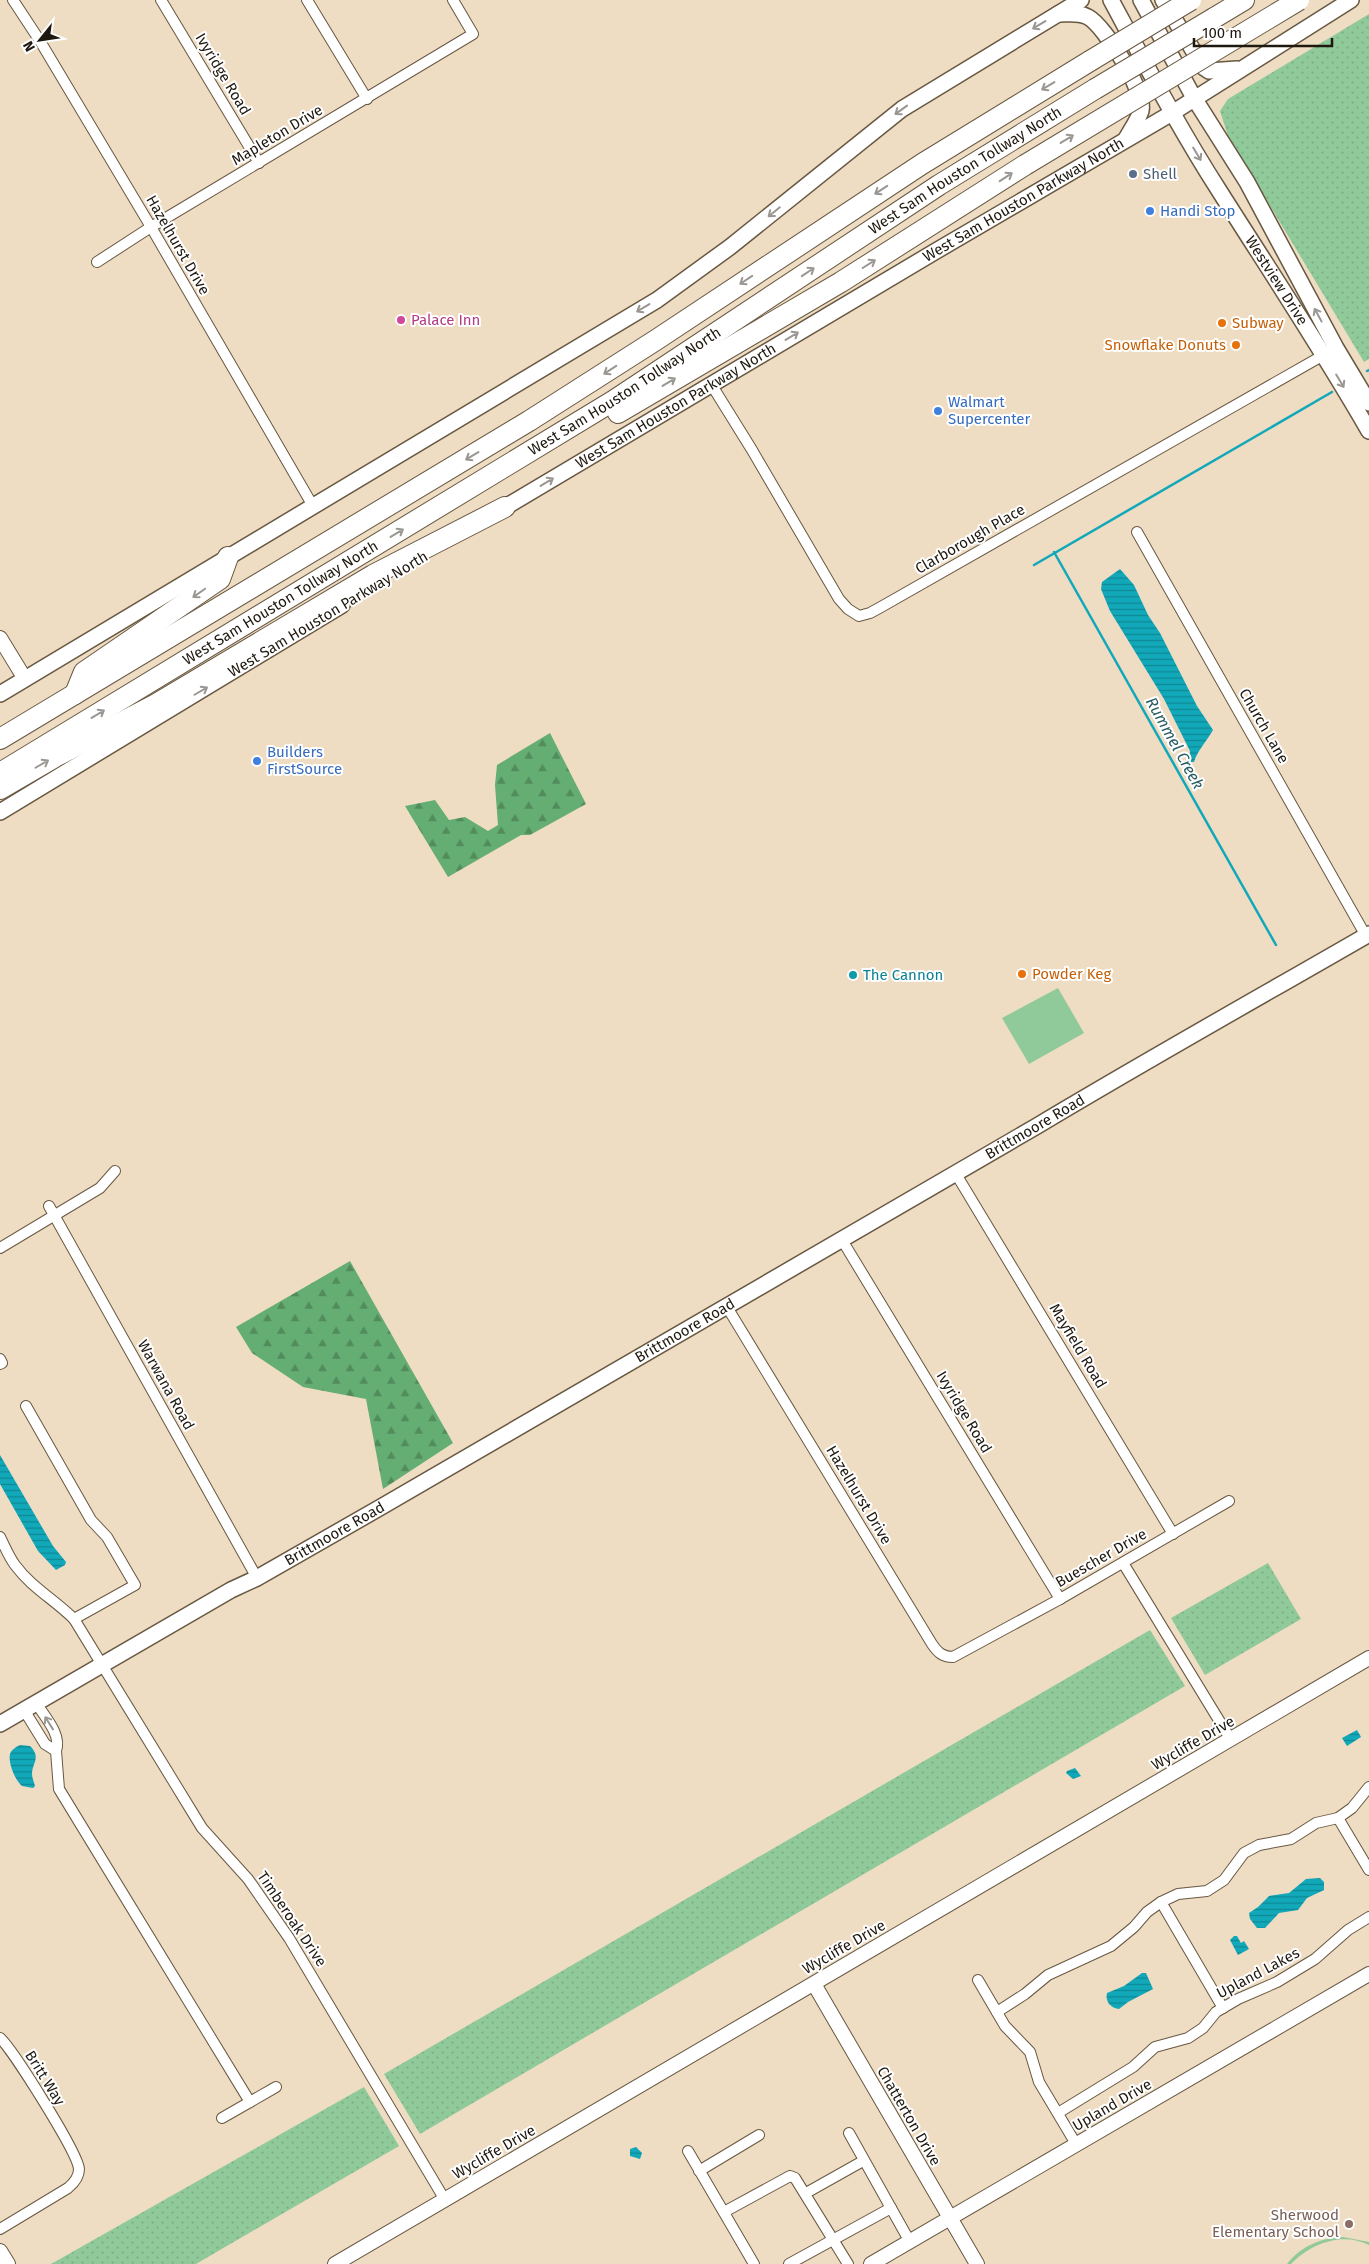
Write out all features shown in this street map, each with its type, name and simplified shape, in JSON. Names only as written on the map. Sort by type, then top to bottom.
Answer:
[{"type":"highway","name":"West Sam Houston Tollway North","points":[[0,739],[537,416],[656,340],[908,173],[1191,0]]},
{"type":"highway","name":"West Sam Houston Tollway North","points":[[0,773],[613,401],[939,185],[1244,0]]},
{"type":"highway","points":[[428,515],[462,506],[544,459],[841,282],[1026,165],[1299,0]]},
{"type":"highway","points":[[0,789],[55,757],[156,704],[373,575],[505,507]]},
{"type":"highway","points":[[75,694],[84,672],[220,579],[228,557]]},
{"type":"main road","points":[[1058,14],[1069,0]]},
{"type":"main road","points":[[0,694],[657,300],[730,247],[902,109],[1081,0]]},
{"type":"main road","name":"Westview Drive","points":[[1111,0],[1172,113],[1220,192],[1330,351],[1369,403]]},
{"type":"main road","name":"Westview Drive","points":[[1140,0],[1194,98],[1246,182],[1369,431]]},
{"type":"main road","points":[[1163,0],[1203,67],[1209,71],[1241,68]]},
{"type":"main road","name":"West Sam Houston Parkway North","points":[[0,812],[711,384],[1126,138],[1172,113],[1352,0]]},
{"type":"main road","points":[[1058,14],[1080,14],[1089,17],[1104,30],[1137,88],[1141,102],[1141,112],[1126,138]]},
{"type":"main road","name":"Brittmoore Road","points":[[0,1724],[727,1307],[956,1174],[1133,1068],[1281,986],[1368,935]]},
{"type":"street","name":"Hazelhurst Drive","points":[[13,0],[40,41],[151,227],[314,506]]},
{"type":"street","name":"Ivyridge Road","points":[[161,0],[259,163]]},
{"type":"street","points":[[307,0],[367,99]]},
{"type":"street","name":"Mapleton Drive","points":[[97,262],[151,227],[473,34],[453,0]]},
{"type":"street","name":"Clarborough Place","points":[[711,384],[748,443],[839,599],[848,609],[859,616],[881,607],[1330,351]]},
{"type":"street","name":"Church Lane","points":[[1137,532],[1368,935]]},
{"type":"street","points":[[0,638],[25,679]]},
{"type":"street","points":[[0,1248],[100,1188],[115,1171]]},
{"type":"street","name":"Mayfield Road","points":[[956,1174],[1173,1534]]},
{"type":"street","name":"Warwana Road","points":[[49,1206],[257,1578]]},
{"type":"street","name":"Ivyridge Road","points":[[842,1240],[1060,1599]]},
{"type":"street","name":"Hazelhurst Drive","points":[[727,1307],[938,1653],[946,1657],[953,1657],[986,1638]]},
{"type":"street","points":[[0,1358],[2,1363],[0,1364]]},
{"type":"street","points":[[26,1406],[91,1520],[108,1537],[135,1585],[74,1619]]},
{"type":"street","name":"Buescher Drive","points":[[986,1638],[1060,1599],[1229,1501]]},
{"type":"street","name":"Timberoak Drive","points":[[0,1538],[15,1565],[28,1579],[74,1619],[167,1774],[202,1828],[248,1879],[289,1938],[444,2200]]},
{"type":"street","points":[[1123,1563],[1231,1740]]},
{"type":"street","name":"Wycliffe Drive","points":[[335,2264],[1369,1658]]},
{"type":"street","points":[[30,1707],[45,1744],[56,1751]]},
{"type":"street","points":[[30,1707],[57,1737],[59,1744],[56,1751],[59,1789],[250,2102]]},
{"type":"street","points":[[997,2012],[1025,1994],[1048,1975],[1111,1946],[1134,1927],[1147,1912],[1161,1902],[1178,1894],[1207,1891],[1224,1880],[1244,1854],[1259,1845],[1291,1839],[1316,1824],[1338,1818],[1352,1808],[1369,1787]]},
{"type":"street","points":[[1338,1818],[1369,1870]]},
{"type":"street","points":[[1161,1902],[1223,2008]]},
{"type":"street","name":"Upland Lakes","points":[[1058,2113],[1132,2067],[1155,2047],[1188,2038],[1203,2028],[1216,2012],[1277,1982],[1314,1959],[1348,1930],[1369,1917]]},
{"type":"street","name":"Upland Drive","points":[[871,2264],[1369,1974]]},
{"type":"street","points":[[978,1980],[1005,2026],[1030,2052],[1039,2082],[1076,2144]]},
{"type":"street","name":"Chatterton Drive","points":[[814,1984],[977,2264]]},
{"type":"street","name":"Britt Way","points":[[0,2038],[16,2058],[76,2158],[79,2167],[77,2179],[68,2188],[0,2229]]},
{"type":"street","points":[[222,2118],[276,2087]]},
{"type":"street","points":[[849,2133],[910,2242]]},
{"type":"street","points":[[699,2171],[759,2135]]},
{"type":"street","points":[[688,2151],[754,2264]]},
{"type":"street","points":[[806,2192],[863,2161]]},
{"type":"street","points":[[724,2212],[790,2176],[795,2178],[806,2192],[848,2264]]},
{"type":"street","points":[[789,2264],[890,2208]]},
{"type":"street","points":[[0,2251],[8,2264]]},
{"type":"green space","points":[[1369,14],[1369,359],[1364,362],[1228,136],[1220,111],[1228,99]]},
{"type":"green space","points":[[550,733],[586,804],[530,835],[521,835],[448,877],[405,806],[435,800],[449,820],[465,817],[488,831],[498,825],[495,785],[497,765]]},
{"type":"green space","points":[[1058,988],[1084,1033],[1029,1064],[1002,1018]]},
{"type":"green space","points":[[350,1261],[453,1443],[383,1489],[366,1399],[303,1387],[252,1353],[236,1327]]},
{"type":"green space","points":[[1268,1563],[1301,1619],[1205,1675],[1171,1618]]},
{"type":"green space","points":[[1150,1630],[1185,1686],[420,2134],[384,2074]]},
{"type":"green space","points":[[364,2087],[399,2146],[196,2264],[51,2264]]},
{"type":"green space","points":[[1343,2237],[1369,2242],[1369,2245],[1348,2239],[1327,2242],[1307,2251],[1291,2264],[1287,2264],[1299,2252],[1312,2244],[1327,2239]]},
{"type":"water","points":[[1120,569],[1134,585],[1197,706],[1213,730],[1197,754],[1194,762],[1189,762],[1190,751],[1164,699],[1110,611],[1101,589],[1102,582]]},
{"type":"water","points":[[0,1455],[53,1546],[66,1562],[65,1565],[56,1570],[38,1551],[0,1484]]},
{"type":"water","points":[[1357,1730],[1361,1737],[1347,1746],[1342,1738]]},
{"type":"water","points":[[20,1745],[30,1746],[36,1756],[32,1773],[35,1786],[33,1788],[22,1786],[11,1766],[10,1754],[13,1749]]},
{"type":"water","points":[[1075,1768],[1081,1776],[1073,1779],[1066,1773]]},
{"type":"water","points":[[1320,1878],[1324,1882],[1324,1890],[1307,1898],[1298,1910],[1279,1913],[1265,1928],[1257,1928],[1250,1919],[1249,1913],[1269,1896],[1289,1893],[1306,1879]]},
{"type":"water","points":[[1237,1936],[1241,1943],[1244,1941],[1249,1949],[1238,1955],[1230,1940]]},
{"type":"water","points":[[1142,1973],[1146,1973],[1153,1989],[1119,2009],[1111,2006],[1107,1999],[1107,1993],[1124,1986]]},
{"type":"water","points":[[636,2147],[642,2153],[640,2159],[630,2156],[630,2149]]},
{"type":"waterway","points":[[1034,565],[1332,392]]},
{"type":"waterway","name":"Rummel Creek","points":[[1054,552],[1276,945]]},
{"type":"place","name":"Shell","points":[[1133,174]]},
{"type":"place","name":"Handi Stop","points":[[1150,211]]},
{"type":"place","name":"Palace Inn","points":[[401,320]]},
{"type":"place","name":"Subway","points":[[1222,323]]},
{"type":"place","name":"Snowflake Donuts","points":[[1236,345]]},
{"type":"place","name":"Walmart Supercenter","points":[[938,411]]},
{"type":"place","name":"Builders FirstSource","points":[[257,761]]},
{"type":"place","name":"Powder Keg","points":[[1022,974]]},
{"type":"place","name":"The Cannon","points":[[853,975]]},
{"type":"place","name":"Sherwood Elementary School","points":[[1349,2224]]}]
